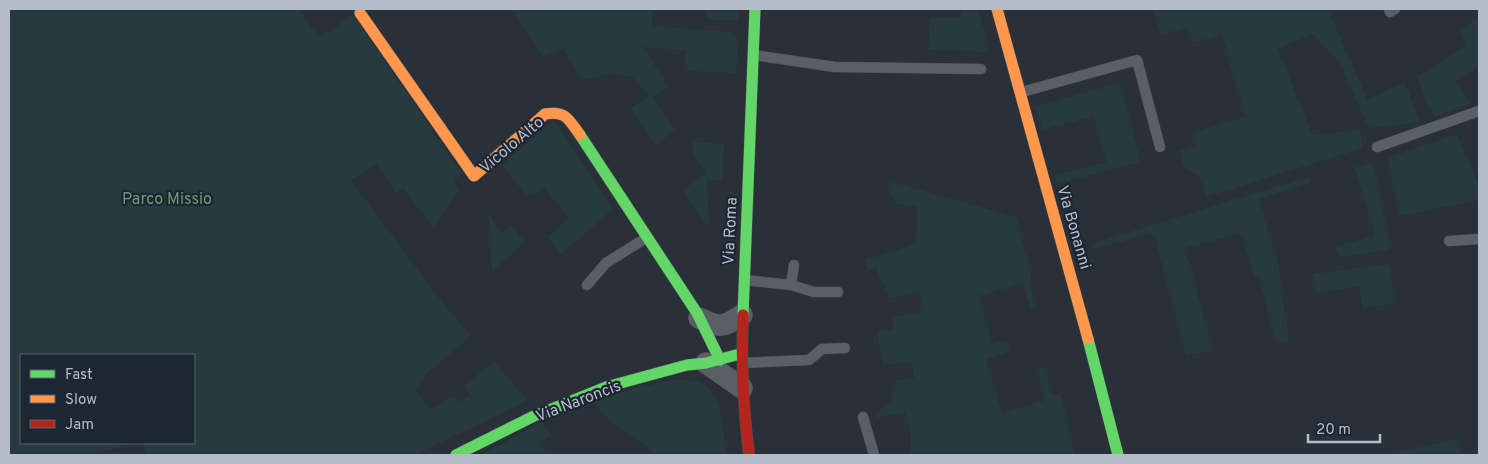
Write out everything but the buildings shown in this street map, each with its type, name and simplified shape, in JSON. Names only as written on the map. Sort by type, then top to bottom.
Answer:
[{"type":"street","name":"Via Roma","points":[[749,455],[746,441],[741,359],[755,9]]},
{"type":"street","name":"Via Bonanni","points":[[997,9],[1098,371],[1118,455]]},
{"type":"street","name":"Vicolo Alto","points":[[360,13],[474,176],[545,114],[556,112],[567,116],[699,318],[713,362]]},
{"type":"street","points":[[699,318],[717,326],[727,324],[742,315]]},
{"type":"street","name":"Via Naroncis","points":[[456,455],[519,423],[606,387],[687,365],[741,359]]},
{"type":"street","points":[[713,362],[742,388]]},
{"type":"lane","points":[[1389,9],[1390,12],[1395,9]]},
{"type":"lane","points":[[753,54],[835,67],[981,69]]},
{"type":"lane","points":[[1020,93],[1137,60],[1160,147]]},
{"type":"lane","points":[[1377,147],[1479,111]]},
{"type":"lane","points":[[586,285],[606,263],[647,238]]},
{"type":"lane","points":[[1449,241],[1479,240]]},
{"type":"lane","points":[[791,285],[794,265]]},
{"type":"lane","points":[[743,280],[791,285],[814,292],[838,292]]},
{"type":"lane","points":[[741,359],[809,360],[822,350],[845,348]]},
{"type":"lane","points":[[863,417],[874,455]]},
{"type":"green space","name":"Parco Missio","points":[[9,9],[299,9],[319,38],[353,15],[462,174],[454,180],[459,190],[433,228],[403,188],[396,194],[377,164],[351,180],[442,302],[471,336],[426,374],[415,390],[431,409],[453,395],[458,402],[470,395],[465,385],[494,362],[528,401],[414,455],[146,455],[143,444],[195,444],[195,354],[20,354],[20,444],[136,444],[86,455],[9,455]]},
{"type":"green space","points":[[511,9],[652,9],[652,26],[730,32],[734,35],[737,44],[736,73],[685,71],[685,50],[643,47],[668,86],[653,97],[675,129],[656,146],[631,108],[649,96],[632,77],[611,74],[581,80],[564,49],[542,56]]},
{"type":"green space","points":[[706,9],[738,9],[738,21],[706,19]]},
{"type":"green space","points":[[962,9],[978,9],[989,52],[928,50],[930,18],[961,18]]},
{"type":"green space","points":[[1154,9],[1328,9],[1367,99],[1405,83],[1420,122],[1369,128],[1338,60],[1313,34],[1278,49],[1312,135],[1360,130],[1363,148],[1206,197],[1200,176],[1184,167],[1179,151],[1196,146],[1192,133],[1245,117],[1222,35],[1191,43],[1187,27],[1161,35]]},
{"type":"green space","points":[[1479,18],[1479,66],[1456,80],[1470,104],[1435,116],[1426,104],[1417,76],[1466,46],[1458,30]]},
{"type":"green space","points":[[1120,83],[1141,162],[1057,184],[1055,175],[1106,162],[1094,116],[1042,130],[1035,106]]},
{"type":"green space","points":[[554,120],[613,209],[561,254],[547,237],[569,218],[544,188],[534,196],[531,192],[527,196],[502,165]]},
{"type":"green space","points":[[1457,134],[1479,188],[1479,200],[1400,216],[1387,158]]},
{"type":"green space","points":[[693,142],[724,144],[723,181],[707,179],[709,223],[706,225],[683,190],[706,172],[693,153]]},
{"type":"green space","points":[[1373,162],[1391,250],[1339,257],[1335,247],[1375,235],[1354,168]]},
{"type":"green space","points":[[1308,177],[1310,183],[1259,199],[1278,264],[1289,341],[1276,343],[1259,276],[1254,277],[1242,233],[1185,248],[1213,351],[1186,355],[1154,233],[1093,249],[1091,244]]},
{"type":"green space","points":[[892,182],[1016,217],[1031,272],[1030,284],[1037,308],[1031,309],[1023,283],[979,296],[992,344],[1007,340],[1010,352],[986,359],[1002,413],[1045,400],[1037,369],[1045,367],[1052,395],[1060,393],[1075,455],[911,455],[911,437],[905,413],[876,418],[877,411],[891,401],[896,381],[914,378],[912,363],[882,364],[877,332],[893,329],[892,318],[923,311],[919,292],[890,298],[876,268],[869,271],[864,260],[916,244],[917,206],[897,204],[890,192]]},
{"type":"green space","points":[[489,214],[502,233],[511,224],[525,242],[492,272]]},
{"type":"green space","points":[[1389,264],[1396,303],[1362,308],[1359,286],[1315,293],[1312,274]]},
{"type":"green space","points":[[676,379],[706,386],[716,399],[727,455],[656,455],[648,447],[609,420],[591,399]]},
{"type":"green space","points":[[543,421],[551,435],[539,442],[547,455],[481,455]]},
{"type":"green space","points":[[1457,439],[1461,455],[1386,455]]},
{"type":"traffic: fast","points":[[743,315],[755,9]]},
{"type":"traffic: fast","points":[[580,135],[697,313],[720,360]]},
{"type":"traffic: fast","points":[[1088,339],[1118,455]]},
{"type":"traffic: fast","points":[[456,455],[534,416],[606,387],[687,365],[706,363],[736,355]]},
{"type":"traffic: slow","points":[[997,9],[1088,339]]},
{"type":"traffic: slow","points":[[360,13],[474,176],[545,114],[558,113],[566,117],[580,135]]},
{"type":"traffic: jam","points":[[743,315],[743,385],[749,455]]}]
